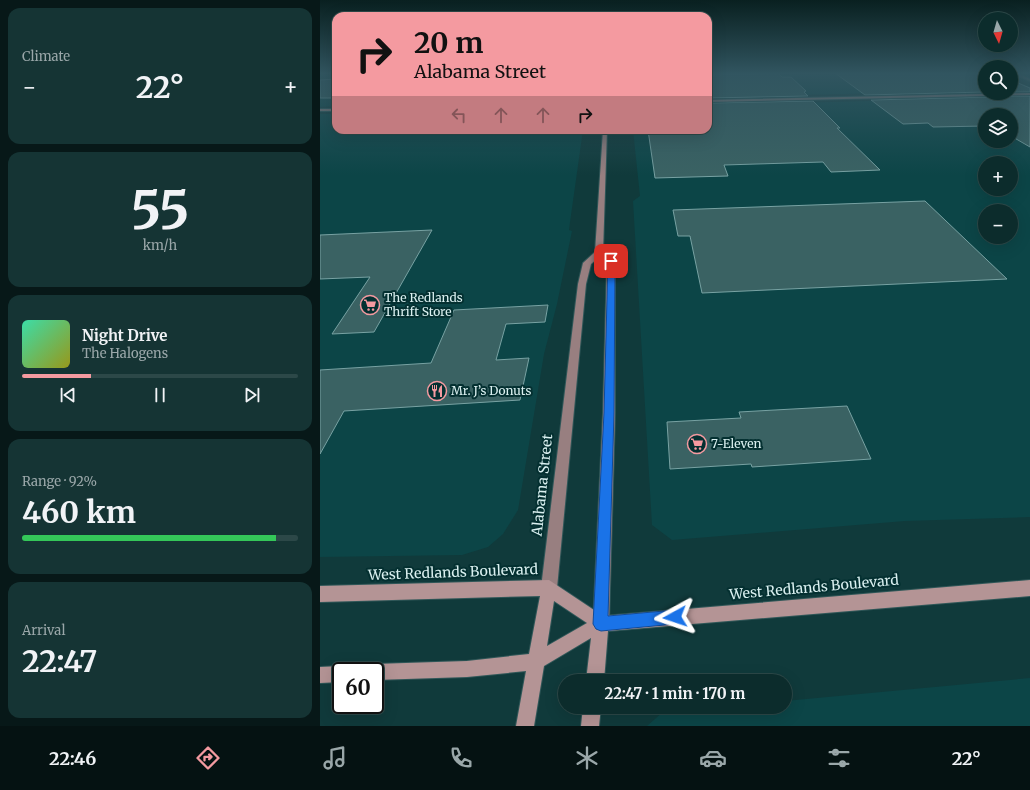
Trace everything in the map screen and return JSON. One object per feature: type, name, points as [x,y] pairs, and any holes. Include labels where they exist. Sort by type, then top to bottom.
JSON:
[{"type":"main road","points":[[320,110],[332,110]]},
{"type":"main road","points":[[596,674],[601,624],[609,413],[611,261],[599,253],[605,134]]},
{"type":"main road","name":"Alabama Street","points":[[525,726],[549,588],[582,284],[587,263],[599,253]]},
{"type":"main road","name":"West Redlands Boulevard","points":[[320,594],[549,588],[601,624]]},
{"type":"main road","name":"West Redlands Boulevard","points":[[384,672],[467,669],[537,661],[601,624],[1030,588]]},
{"type":"main road","points":[[320,675],[332,674]]},
{"type":"main road","points":[[590,726],[591,714]]},
{"type":"shaded area","points":[[712,107],[1030,107],[1030,517],[905,521],[672,540],[652,525],[633,201],[640,196],[633,134],[712,134]]},
{"type":"shaded area","points":[[320,114],[332,114],[332,134],[582,134],[569,230],[572,231],[557,304],[544,354],[518,510],[503,534],[488,547],[462,555],[320,557]]},
{"type":"shaded area","points":[[1030,678],[1030,726],[647,726],[661,714],[792,714],[792,700]]},
{"type":"building","points":[[712,107],[819,107],[840,128],[837,128],[880,170],[831,172],[823,162],[724,165],[728,176],[655,178],[649,134],[712,134]]},
{"type":"building","points":[[880,107],[1030,107],[1030,147],[1018,140],[1018,108],[978,108],[978,126],[933,127],[928,123],[903,124]]},
{"type":"building","points":[[925,201],[1007,279],[702,293],[690,236],[678,236],[673,210]]},
{"type":"building","name":"The Redlands Thrift Store","points":[[432,230],[374,332],[332,334],[370,277],[320,279],[320,235]]},
{"type":"building","points":[[548,305],[545,322],[506,324],[496,360],[529,358],[520,400],[344,411],[320,454],[320,370],[431,363],[454,310]]},
{"type":"building","points":[[847,406],[871,459],[752,467],[751,464],[670,469],[667,422],[741,418],[739,412]]},
{"type":"place","name":"The Redlands Thrift Store","points":[[370,305]]},
{"type":"place","name":"Mr. J’s Donuts","points":[[437,391]]},
{"type":"place","name":"7-Eleven","points":[[697,444]]},
{"type":"route","points":[[611,261],[609,413],[601,624],[675,617]]}]
